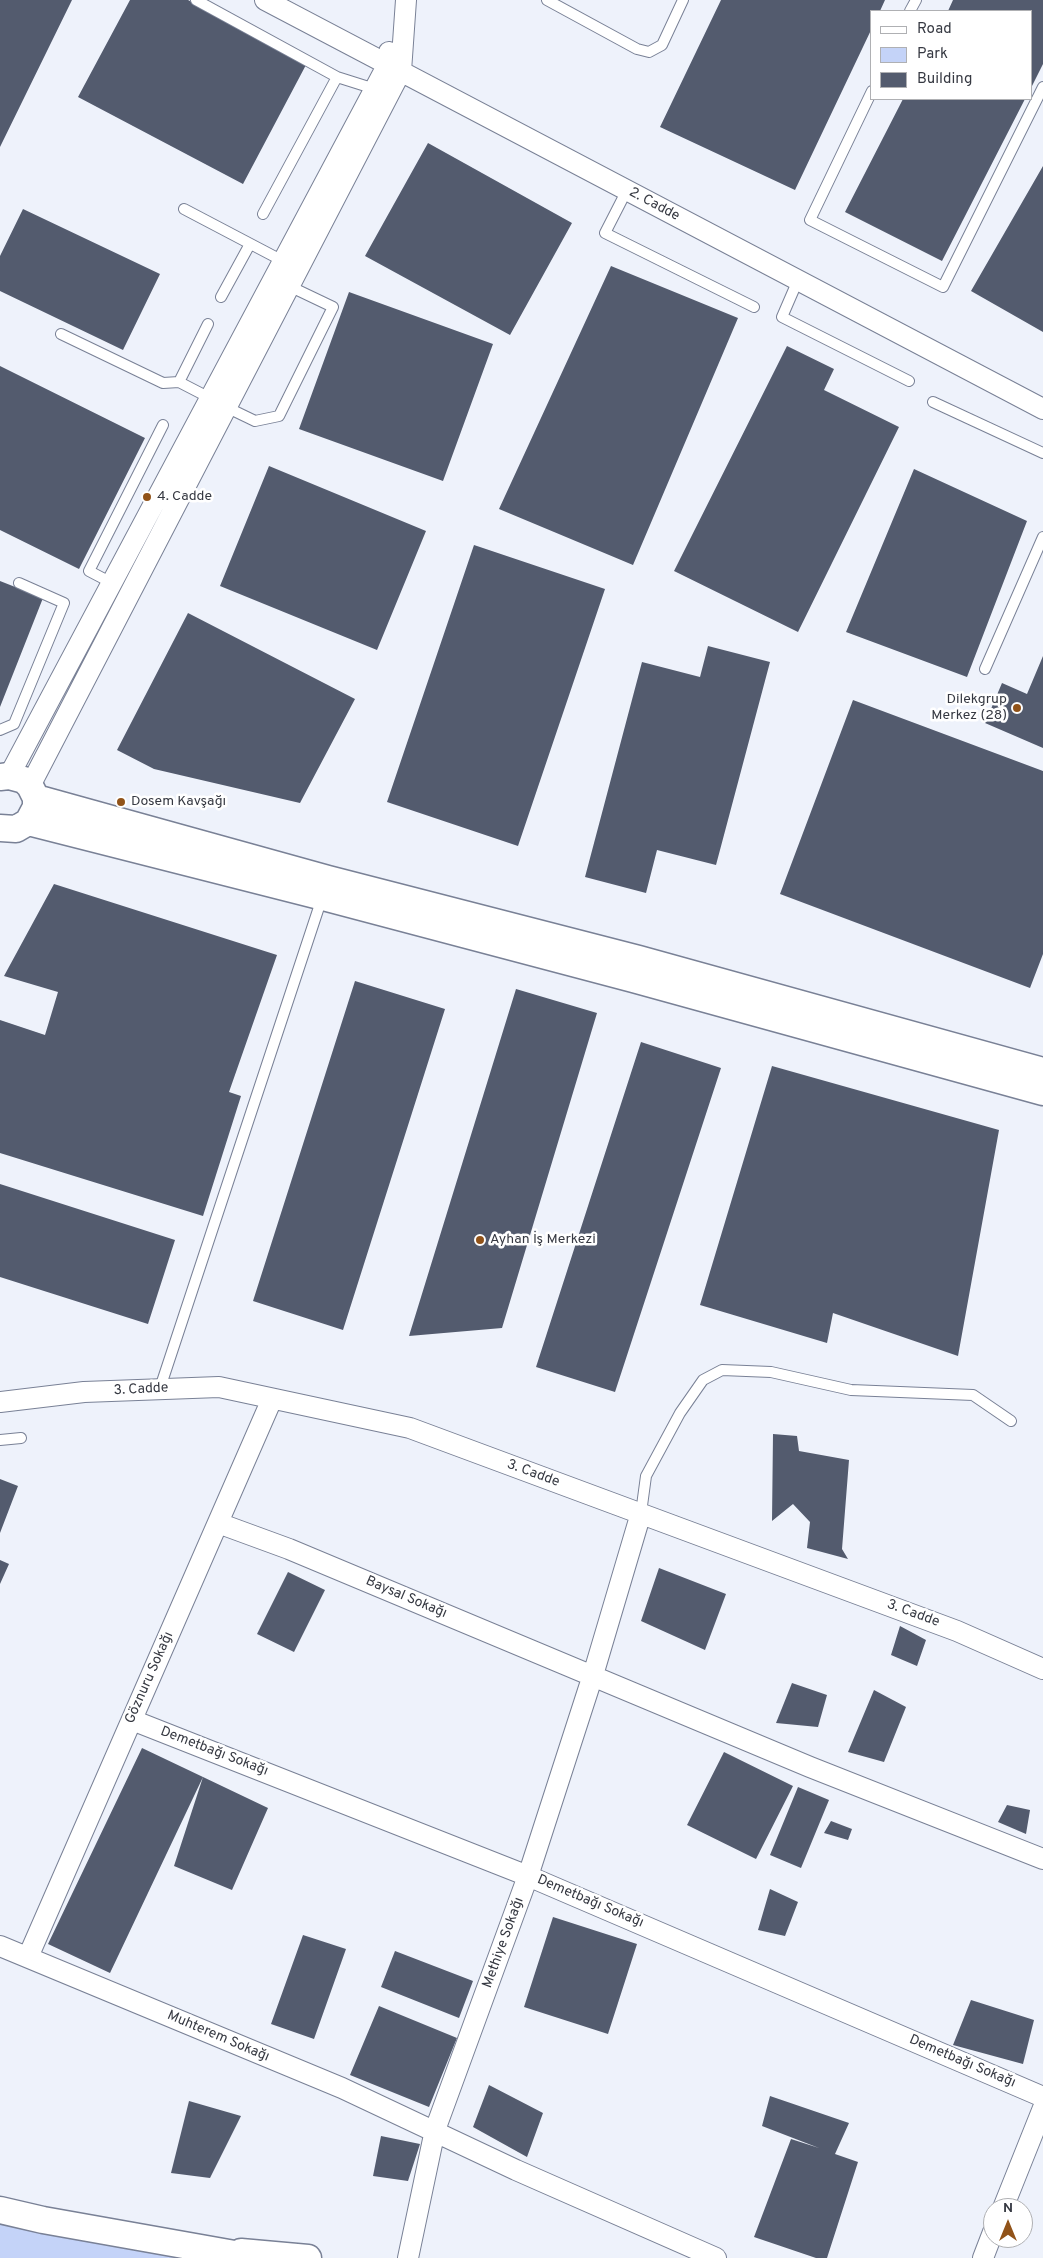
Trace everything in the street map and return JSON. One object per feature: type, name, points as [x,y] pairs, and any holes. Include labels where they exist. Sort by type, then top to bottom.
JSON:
[{"type":"street","name":"2. Cadde","points":[[265,0],[1043,409]]},
{"type":"street","points":[[392,0],[394,68]]},
{"type":"street","points":[[14,807],[112,583],[218,403],[394,68],[406,0]]},
{"type":"street","points":[[14,807],[130,593],[218,403]]},
{"type":"street","points":[[112,583],[130,593]]},
{"type":"street","points":[[14,807],[325,888],[633,979],[1043,1092]]},
{"type":"street","points":[[325,888],[592,946],[1043,1071]]},
{"type":"street","name":"3. Cadde","points":[[0,1402],[84,1392],[219,1387],[410,1428],[957,1631],[1043,1669]]},
{"type":"street","name":"Göznuru Sokağı","points":[[28,1957],[272,1399]]},
{"type":"street","name":"Methiye Sokağı","points":[[408,2258],[435,2130],[528,1876],[593,1675],[641,1513]]},
{"type":"street","name":"Baysal Sokağı","points":[[218,1522],[298,1553],[593,1675],[810,1767],[1043,1859]]},
{"type":"street","name":"Demetbağı Sokağı","points":[[132,1720],[528,1876],[1043,2097]]},
{"type":"street","name":"Muhterem Sokağı","points":[[0,1946],[342,2088],[435,2130],[516,2170],[716,2258]]},
{"type":"street","points":[[1007,2198],[1043,2108]]},
{"type":"street","points":[[0,2210],[43,2220],[257,2258]]},
{"type":"street","points":[[220,2250],[308,2258]]},
{"type":"lane","points":[[196,0],[337,77],[382,91]]},
{"type":"lane","points":[[547,0],[637,49],[649,52],[662,45],[683,0]]},
{"type":"lane","points":[[263,214],[337,77]]},
{"type":"lane","points":[[870,95],[810,220],[943,287],[1043,87]]},
{"type":"lane","points":[[627,190],[605,233],[754,306]]},
{"type":"lane","points":[[61,334],[163,383],[179,382],[255,421],[279,416],[333,307],[286,274],[250,244],[184,209]]},
{"type":"lane","points":[[221,296],[250,244]]},
{"type":"lane","points":[[798,280],[782,317],[909,381]]},
{"type":"lane","points":[[179,382],[208,324]]},
{"type":"lane","points":[[933,402],[1043,453]]},
{"type":"lane","points":[[112,583],[89,571],[163,424]]},
{"type":"lane","points":[[985,669],[1043,537]]},
{"type":"lane","points":[[0,730],[14,724],[64,602],[19,583]]},
{"type":"lane","points":[[160,1388],[325,888]]},
{"type":"lane","points":[[641,1513],[646,1476],[680,1413],[703,1380],[722,1370],[771,1372],[851,1390],[973,1396],[1011,1421]]},
{"type":"lane","points":[[0,1440],[21,1438]]},
{"type":"green space","points":[[0,2218],[223,2258],[0,2258]]},
{"type":"building","points":[[0,0],[72,0],[0,147]]},
{"type":"building","points":[[130,0],[188,0],[307,63],[243,184],[78,97]]},
{"type":"building","points":[[721,0],[885,0],[880,10],[870,10],[870,32],[795,190],[660,127]]},
{"type":"building","points":[[953,0],[1043,0],[1043,64],[1033,84],[1033,10],[948,10]]},
{"type":"building","points":[[902,100],[1024,100],[942,261],[845,212]]},
{"type":"building","points":[[428,143],[572,223],[510,335],[365,256]]},
{"type":"building","points":[[1043,166],[1043,332],[971,291]]},
{"type":"building","points":[[23,209],[160,274],[123,350],[0,291],[0,256]]},
{"type":"building","points":[[611,266],[738,318],[633,565],[499,509]]},
{"type":"building","points":[[349,292],[493,344],[443,481],[299,429]]},
{"type":"building","points":[[787,346],[834,369],[824,390],[899,427],[798,632],[674,571]]},
{"type":"building","points":[[0,366],[145,438],[79,569],[0,530]]},
{"type":"building","points":[[269,466],[426,531],[377,650],[220,586]]},
{"type":"building","points":[[914,469],[1027,521],[967,677],[846,632]]},
{"type":"building","points":[[474,545],[605,589],[518,846],[387,802]]},
{"type":"building","points":[[0,581],[43,598],[0,707]]},
{"type":"building","points":[[188,613],[355,699],[300,803],[154,769],[117,750]]},
{"type":"building","points":[[708,646],[770,662],[716,865],[657,850],[646,893],[585,877],[642,662],[700,677]]},
{"type":"building","name":"Dilekgrup Merkez (28)","points":[[1043,656],[1043,748],[985,723],[1002,683],[1027,694]]},
{"type":"building","points":[[853,700],[1043,771],[1043,954],[1030,988],[780,894]]},
{"type":"building","points":[[54,884],[277,955],[229,1092],[241,1096],[203,1216],[0,1153],[0,1020],[45,1035],[58,992],[4,976]]},
{"type":"building","points":[[355,981],[445,1009],[343,1330],[253,1301]]},
{"type":"building","points":[[516,989],[597,1013],[502,1328],[409,1336]]},
{"type":"building","points":[[641,1042],[721,1068],[615,1392],[536,1367]]},
{"type":"building","points":[[772,1066],[999,1130],[958,1356],[833,1313],[827,1343],[700,1305]]},
{"type":"building","points":[[0,1184],[175,1240],[148,1324],[0,1277]]},
{"type":"building","points":[[773,1434],[797,1436],[799,1451],[849,1460],[842,1549],[848,1559],[807,1548],[810,1522],[793,1504],[772,1521]]},
{"type":"building","points":[[0,1479],[18,1486],[0,1533]]},
{"type":"building","points":[[0,1560],[9,1564],[0,1584]]},
{"type":"building","points":[[659,1568],[726,1594],[705,1650],[641,1621]]},
{"type":"building","points":[[288,1572],[325,1590],[294,1652],[257,1634]]},
{"type":"building","points":[[900,1626],[926,1640],[917,1666],[891,1655]]},
{"type":"building","points":[[792,1683],[827,1695],[818,1727],[776,1723]]},
{"type":"building","points":[[874,1690],[906,1707],[884,1762],[848,1752]]},
{"type":"building","points":[[142,1748],[203,1777],[110,1973],[48,1944]]},
{"type":"building","points":[[724,1752],[793,1786],[756,1859],[687,1825]]},
{"type":"building","points":[[203,1777],[268,1808],[232,1890],[174,1866]]},
{"type":"building","points":[[798,1787],[829,1800],[801,1868],[770,1855]]},
{"type":"building","points":[[1007,1805],[1030,1810],[1026,1834],[998,1822]]},
{"type":"building","points":[[831,1821],[852,1829],[848,1840],[824,1833]]},
{"type":"building","points":[[770,1889],[798,1902],[785,1936],[758,1930]]},
{"type":"building","points":[[553,1917],[637,1944],[608,2034],[524,2007]]},
{"type":"building","points":[[303,1935],[346,1949],[314,2039],[271,2024]]},
{"type":"building","points":[[395,1951],[473,1981],[459,2018],[381,1987]]},
{"type":"building","points":[[971,2000],[1034,2020],[1023,2064],[953,2045]]},
{"type":"building","points":[[379,2006],[457,2038],[429,2107],[350,2075]]},
{"type":"building","points":[[489,2085],[543,2113],[527,2157],[473,2127]]},
{"type":"building","points":[[770,2096],[849,2123],[835,2154],[858,2162],[827,2258],[816,2258],[754,2237],[791,2139],[819,2148],[762,2126]]},
{"type":"building","points":[[189,2101],[241,2116],[210,2178],[171,2173]]},
{"type":"building","points":[[381,2136],[420,2144],[408,2181],[373,2176]]},
{"type":"place","name":"4. Cadde","points":[[147,497]]},
{"type":"place","name":"Dilekgrup Merkez (28)","points":[[1017,708]]},
{"type":"place","name":"Dosem Kavşağı","points":[[121,802]]},
{"type":"place","name":"Ayhan İş Merkezi","points":[[480,1240]]}]
